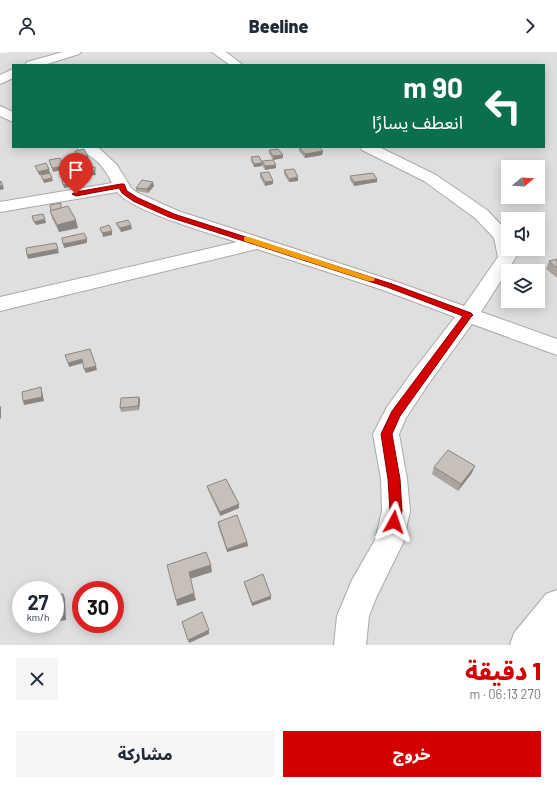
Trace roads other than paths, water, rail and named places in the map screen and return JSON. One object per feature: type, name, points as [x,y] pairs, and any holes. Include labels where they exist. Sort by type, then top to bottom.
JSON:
[{"type":"street","points":[[34,64],[75,52]]},
{"type":"street","points":[[218,52],[236,64]]},
{"type":"street","points":[[0,80],[12,74]]},
{"type":"street","points":[[0,110],[12,117]]},
{"type":"street","points":[[86,148],[96,152],[115,173],[124,192],[136,200],[172,215],[390,286],[557,347]]},
{"type":"street","points":[[350,645],[353,616],[363,591],[389,543],[396,511],[394,479],[386,434],[396,414],[468,315],[507,257],[504,237],[481,214],[430,178],[369,148]]},
{"type":"street","points":[[0,207],[121,186]]},
{"type":"street","points":[[0,304],[258,243]]}]
